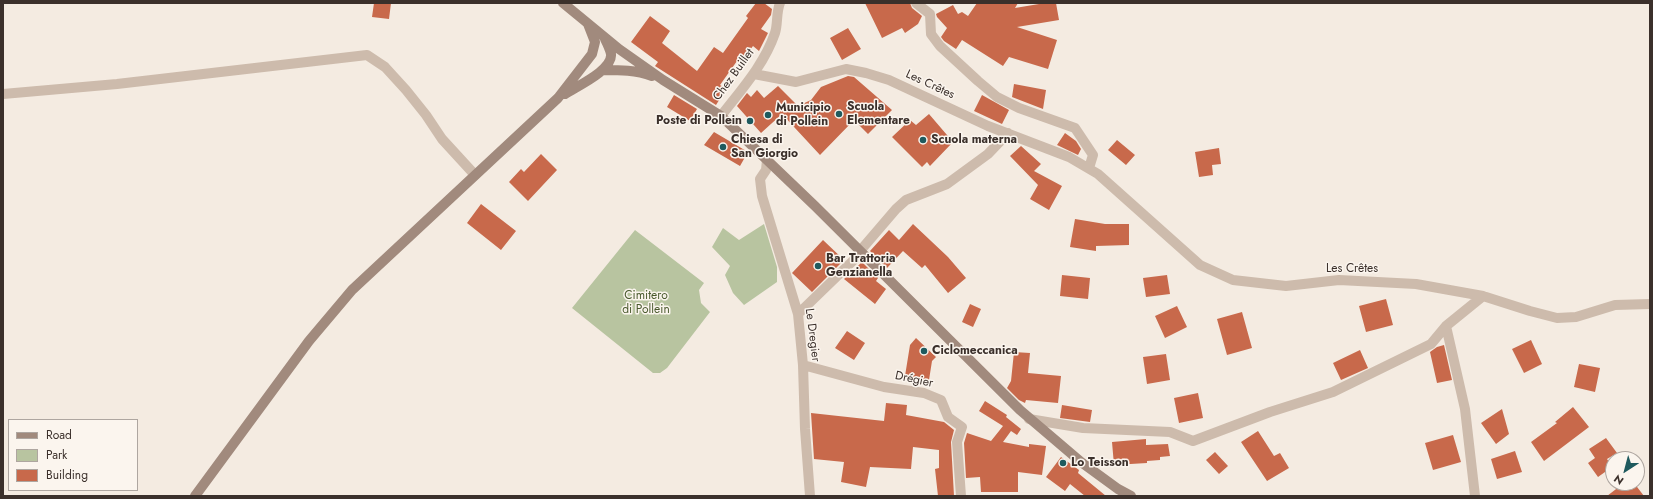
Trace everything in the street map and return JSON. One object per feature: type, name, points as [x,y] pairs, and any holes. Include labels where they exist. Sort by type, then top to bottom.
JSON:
[{"type":"main road","points":[[563,3],[619,49],[663,80],[721,116],[1029,419],[1081,462],[1118,489],[1131,496]]},
{"type":"main road","points":[[195,496],[309,341],[352,290],[558,98],[592,54],[595,42],[588,22]]},
{"type":"main road","points":[[558,98],[603,70],[609,63],[611,54],[604,36]]},
{"type":"main road","points":[[592,54],[609,48],[619,49]]},
{"type":"main road","points":[[603,70],[620,70],[642,73],[663,80]]},
{"type":"street","name":"Chez Buillet","points":[[721,116],[754,74],[771,44],[776,31],[780,3]]},
{"type":"street","points":[[916,3],[930,14],[931,34],[940,46],[997,97],[1019,108],[1076,128],[1093,155],[1089,168]]},
{"type":"street","points":[[3,94],[117,84],[367,55],[385,67],[406,90],[426,115],[442,139],[475,176]]},
{"type":"street","name":"Les Crêtes","points":[[754,74],[796,82],[846,69],[866,73],[889,80],[988,126],[1069,157],[1098,174],[1200,265],[1233,280],[1286,286],[1339,280],[1416,284],[1483,296],[1557,318],[1576,317],[1615,305],[1650,304]]},
{"type":"street","points":[[798,314],[860,252],[896,209],[906,200],[947,184],[988,154],[1008,133]]},
{"type":"street","name":"Le Dregier","points":[[767,160],[766,170],[760,179],[762,196],[798,314],[803,365],[805,429],[810,496]]},
{"type":"street","points":[[1029,419],[1083,428],[1170,432],[1193,440],[1270,412],[1333,392],[1430,344],[1446,326],[1483,296]]},
{"type":"street","points":[[1446,326],[1464,409],[1475,496]]},
{"type":"street","name":"Drégier","points":[[803,365],[884,387],[924,393],[941,400],[948,417],[962,426],[957,442],[961,496]]},
{"type":"green space","points":[[764,224],[777,267],[777,282],[744,305],[733,293],[725,275],[730,266],[712,247],[723,228],[739,240]]},
{"type":"green space","name":"Cimitero di Pollein","points":[[635,230],[704,283],[699,290],[701,303],[710,312],[667,368],[660,373],[653,373],[572,308]]},
{"type":"building","points":[[374,3],[391,3],[389,19],[372,17]]},
{"type":"building","points":[[756,3],[764,3],[772,9],[771,15],[761,29],[768,33],[759,51],[753,46],[740,63],[737,61],[720,85],[726,89],[716,105],[655,66],[658,62],[631,42],[650,16],[670,31],[662,43],[697,71],[714,47],[723,53],[748,18],[746,16]]},
{"type":"building","points":[[865,3],[910,3],[912,8],[922,16],[918,24],[905,33],[902,28],[882,38]]},
{"type":"building","points":[[977,3],[1018,3],[1015,8],[1045,3],[1056,3],[1059,20],[1017,27],[1057,40],[1048,69],[1009,57],[1003,66],[962,40],[956,49],[944,41],[941,37],[947,28],[936,14],[953,5],[958,14],[962,12],[968,16]]},
{"type":"building","points":[[848,28],[861,49],[842,60],[830,38]]},
{"type":"building","name":"Scuola Elementare","points":[[848,76],[854,77],[892,110],[868,134],[854,120],[820,155],[782,114],[761,133],[737,106],[747,93],[751,97],[757,90],[764,98],[778,86],[798,106],[811,100],[821,87]]},
{"type":"building","points":[[1014,84],[1046,90],[1043,109],[1012,97]]},
{"type":"building","points":[[674,95],[697,109],[690,121],[667,107]]},
{"type":"building","points":[[982,95],[1009,110],[1002,124],[974,111]]},
{"type":"building","name":"Scuola materna","points":[[929,114],[953,142],[930,166],[927,162],[922,167],[892,137],[910,120],[916,125]]},
{"type":"building","name":"Chiesa di San Giorgio","points":[[714,132],[748,152],[740,166],[704,145]]},
{"type":"building","points":[[1065,133],[1076,141],[1081,149],[1078,155],[1057,145]]},
{"type":"building","points":[[1117,140],[1135,155],[1126,165],[1108,150]]},
{"type":"building","points":[[1021,146],[1041,164],[1034,171],[1062,186],[1049,210],[1030,199],[1038,185],[1010,156]]},
{"type":"building","points":[[1219,148],[1221,164],[1212,165],[1213,175],[1199,177],[1195,152]]},
{"type":"building","points":[[541,154],[557,170],[528,201],[509,182],[521,169],[524,172]]},
{"type":"building","points":[[481,204],[516,231],[501,250],[467,223]]},
{"type":"building","points":[[1075,219],[1105,224],[1129,224],[1129,245],[1096,246],[1096,251],[1070,247]]},
{"type":"building","points":[[913,224],[948,257],[966,278],[948,293],[925,265],[922,268],[903,251],[887,268],[870,251],[889,230],[899,240]]},
{"type":"building","name":"Bar Trattoria Genzianella","points":[[823,240],[844,260],[812,292],[792,273]]},
{"type":"building","points":[[862,262],[878,278],[876,281],[886,289],[875,304],[844,279]]},
{"type":"building","points":[[1062,275],[1090,278],[1088,299],[1060,296]]},
{"type":"building","points":[[1167,275],[1170,294],[1146,297],[1143,278]]},
{"type":"building","points":[[1386,299],[1393,325],[1366,332],[1359,306]]},
{"type":"building","points":[[970,304],[981,309],[973,327],[962,322]]},
{"type":"building","points":[[1177,306],[1187,327],[1165,338],[1155,316]]},
{"type":"building","points":[[1242,312],[1252,348],[1227,355],[1217,319]]},
{"type":"building","points":[[847,331],[865,343],[854,360],[835,348]]},
{"type":"building","points":[[916,338],[936,357],[932,361],[929,380],[905,376],[910,345]]},
{"type":"building","points":[[1531,340],[1542,364],[1524,373],[1512,349]]},
{"type":"building","points":[[1444,345],[1452,380],[1437,383],[1430,352],[1437,347]]},
{"type":"building","points":[[1360,350],[1368,368],[1341,380],[1333,363]]},
{"type":"building","points":[[1014,352],[1030,353],[1028,373],[1061,376],[1058,403],[1026,400],[1025,403],[1019,400],[1007,388],[1011,381]]},
{"type":"building","points":[[1166,354],[1170,380],[1147,384],[1143,357]]},
{"type":"building","points":[[1579,364],[1600,368],[1595,392],[1574,387]]},
{"type":"building","points":[[1198,393],[1203,418],[1179,423],[1174,398]]},
{"type":"building","points":[[985,401],[1007,415],[1006,417],[1021,429],[1017,435],[1011,431],[1003,442],[1029,447],[1029,444],[1046,446],[1042,475],[1018,472],[1018,492],[981,492],[980,477],[966,478],[964,443],[967,433],[991,441],[1003,426],[979,411]]},
{"type":"building","points":[[886,403],[907,405],[906,415],[944,422],[954,430],[951,442],[954,496],[938,496],[935,469],[939,468],[939,450],[913,447],[911,469],[870,467],[866,487],[841,482],[844,462],[814,459],[811,413],[884,421]]},
{"type":"building","points":[[1062,405],[1092,410],[1090,422],[1060,418]]},
{"type":"building","points":[[1573,407],[1589,427],[1544,461],[1531,442],[1557,423],[1555,422]]},
{"type":"building","points":[[1502,409],[1509,434],[1496,444],[1481,423]]},
{"type":"building","points":[[1258,431],[1274,456],[1280,453],[1289,468],[1267,481],[1241,442]]},
{"type":"building","points":[[1453,435],[1461,462],[1433,470],[1425,443]]},
{"type":"building","points":[[1606,438],[1616,451],[1605,451],[1605,472],[1598,477],[1588,463],[1595,458],[1589,449]]},
{"type":"building","points":[[1146,439],[1146,445],[1168,444],[1170,456],[1160,457],[1160,460],[1147,461],[1147,463],[1114,465],[1112,442]]},
{"type":"building","points":[[1515,451],[1522,472],[1497,479],[1491,459]]},
{"type":"building","points":[[1215,452],[1228,466],[1219,474],[1206,460]]},
{"type":"building","points":[[1061,457],[1079,470],[1078,473],[1106,496],[1085,496],[1070,484],[1065,491],[1046,477]]},
{"type":"building","points":[[1614,491],[1640,491],[1644,496],[1607,496]]},
{"type":"place","name":"Scuola Elementare","points":[[839,114]]},
{"type":"place","name":"Municipio di Pollein","points":[[768,115]]},
{"type":"place","name":"Poste di Pollein","points":[[750,121]]},
{"type":"place","name":"Scuola materna","points":[[923,140]]},
{"type":"place","name":"Chiesa di San Giorgio","points":[[723,147]]},
{"type":"place","name":"Bar Trattoria Genzianella","points":[[818,266]]},
{"type":"place","name":"Ciclomeccanica","points":[[924,351]]},
{"type":"place","name":"Lo Teisson","points":[[1063,463]]}]
